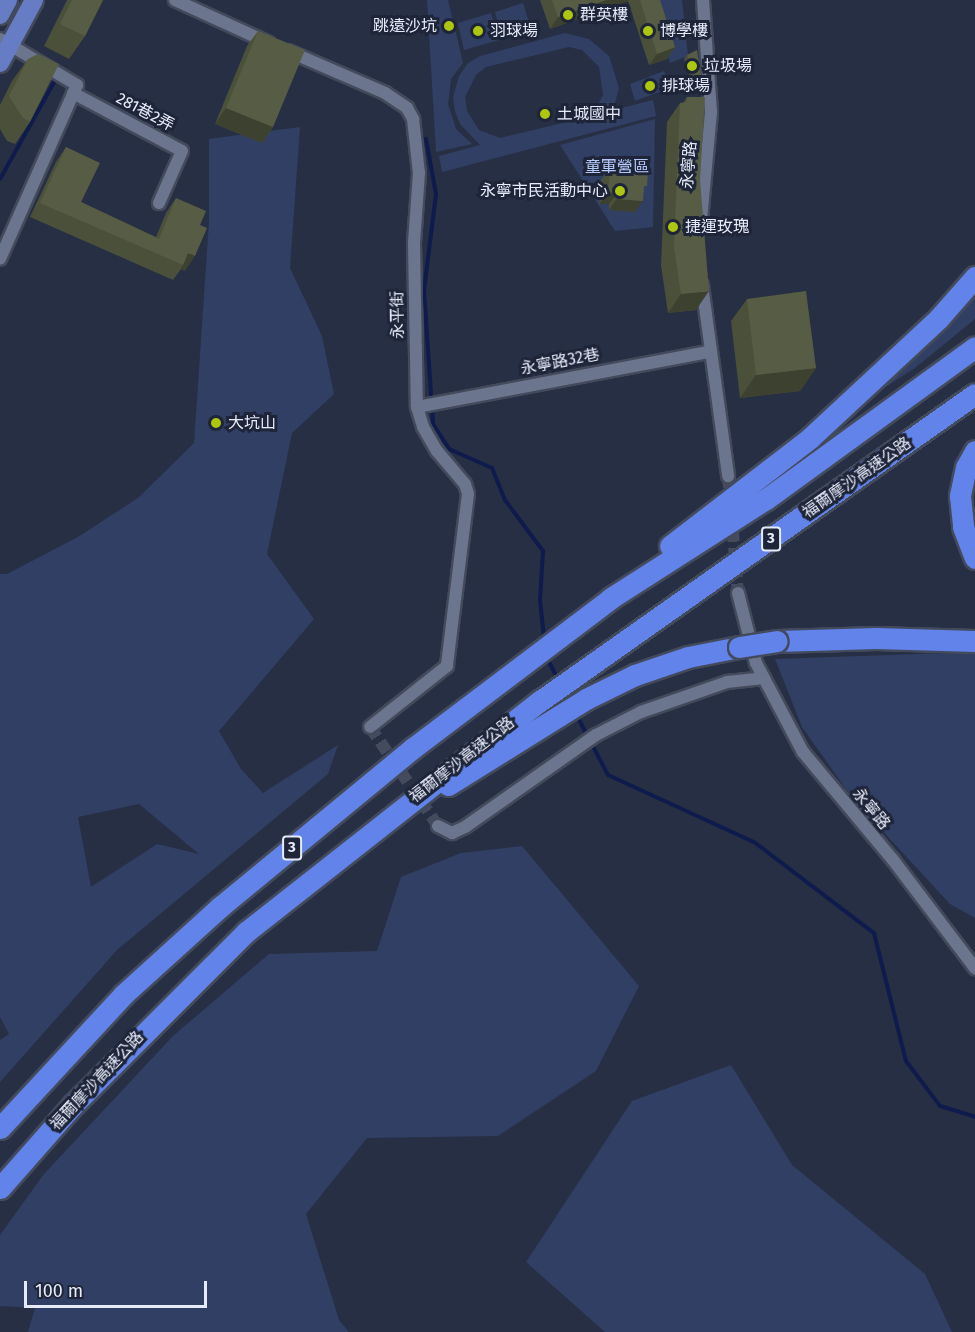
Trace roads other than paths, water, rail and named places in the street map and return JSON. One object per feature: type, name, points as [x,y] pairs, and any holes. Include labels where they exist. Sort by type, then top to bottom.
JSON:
[{"type":"highway","points":[[914,341],[975,260]]},
{"type":"highway","points":[[611,598],[655,558],[810,438],[914,341],[975,277]]},
{"type":"highway","name":"3","points":[[0,1128],[124,994],[220,906],[413,748],[611,598],[766,499],[975,347]]},
{"type":"highway","name":"福爾摩沙高速公路","points":[[0,1188],[72,1105],[246,932],[433,781],[561,685],[975,394]]},
{"type":"highway","points":[[975,452],[966,467],[960,496],[963,527],[975,558]]},
{"type":"highway","points":[[246,932],[439,790],[572,707],[635,675],[688,657],[777,641],[876,638],[975,641]]},
{"type":"main road","points":[[0,15],[8,0]]},
{"type":"main road","points":[[0,63],[5,41],[34,0]]},
{"type":"street","name":"永平街","points":[[175,0],[385,93],[407,108],[413,119],[419,173],[414,243],[417,407],[437,451],[465,484],[468,494],[447,666],[370,727]]},
{"type":"street","name":"永寧路","points":[[700,237],[711,112],[703,0]]},
{"type":"street","points":[[0,259],[77,85],[5,41]]},
{"type":"street","name":"281巷2弄","points":[[73,93],[182,151],[159,203]]},
{"type":"street","points":[[702,269],[709,352],[728,476]]},
{"type":"street","name":"永寧路32巷","points":[[417,407],[709,352]]},
{"type":"street","name":"永寧路","points":[[738,593],[756,663],[803,752],[893,860],[975,968]]},
{"type":"street","points":[[438,826],[452,833],[465,827],[596,735],[641,712],[727,682],[764,678]]},
{"type":"waterway","points":[[0,179],[56,79]]},
{"type":"waterway","points":[[426,139],[436,194],[424,291],[433,424],[449,449],[492,468],[505,500],[543,551],[540,600],[544,639]]},
{"type":"waterway","points":[[546,656],[559,681]]},
{"type":"waterway","points":[[576,714],[608,775],[754,842],[874,933],[906,1061],[940,1106],[975,1117]]},
{"type":"tunnel","points":[[728,476],[738,593]]},
{"type":"tunnel","points":[[370,727],[438,826]]},
{"type":"place","name":"群英樓","points":[[568,15]]},
{"type":"place","name":"跳遠沙坑","points":[[449,26]]},
{"type":"place","name":"羽球場","points":[[478,31]]},
{"type":"place","name":"博學樓","points":[[648,31]]},
{"type":"place","name":"垃圾場","points":[[692,66]]},
{"type":"place","name":"排球場","points":[[650,86]]},
{"type":"place","name":"土城國中","points":[[545,114]]},
{"type":"place","name":"永寧市民活動中心","points":[[620,191]]},
{"type":"place","name":"捷運玫瑰","points":[[673,227]]},
{"type":"place","name":"大坑山","points":[[216,423]]},
{"type":"park label","name":"童軍營區","points":[[617,167]]}]
